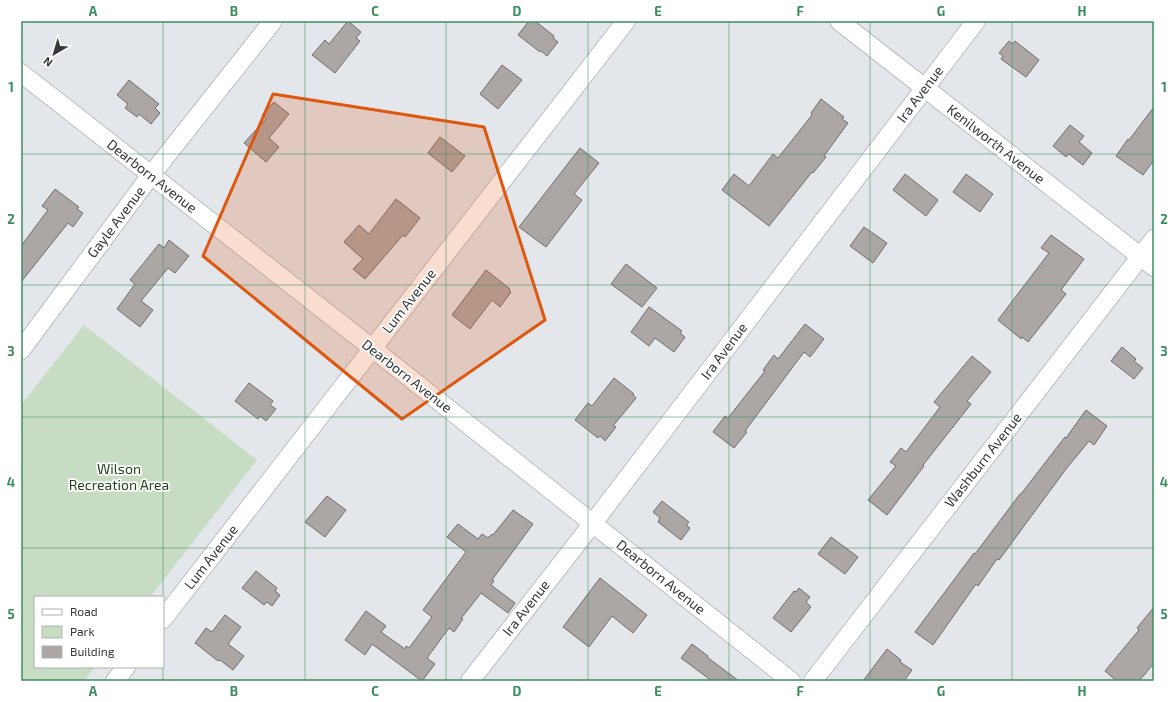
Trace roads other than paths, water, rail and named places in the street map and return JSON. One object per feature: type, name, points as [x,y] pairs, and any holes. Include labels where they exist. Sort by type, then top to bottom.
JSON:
[{"type":"street","name":"Gayle Avenue","points":[[21,350],[151,175],[273,21]]},
{"type":"street","name":"Lum Avenue","points":[[164,618],[626,21]]},
{"type":"street","name":"Kenilworth Avenue","points":[[839,21],[1147,262]]},
{"type":"street","name":"Ira Avenue","points":[[470,681],[593,523],[976,21]]},
{"type":"street","name":"Dearborn Avenue","points":[[21,73],[372,348],[791,681]]},
{"type":"street","name":"Washburn Avenue","points":[[813,681],[1147,262],[1154,239]]},
{"type":"street","points":[[115,681],[125,668]]},
{"type":"park label","name":"Wilson Recreation Area","points":[[119,478]]}]
